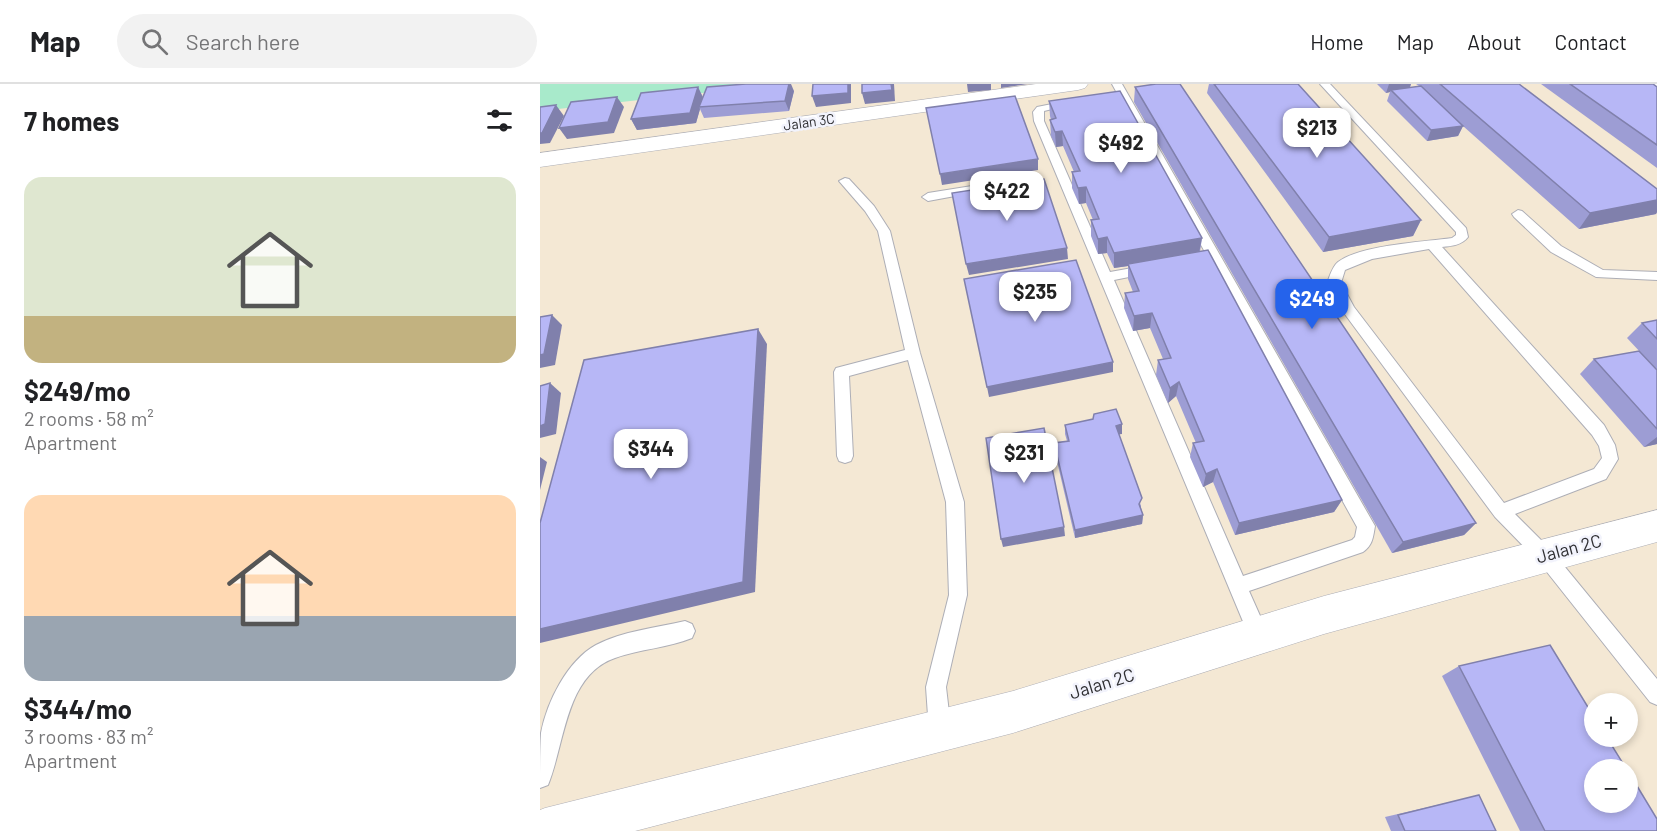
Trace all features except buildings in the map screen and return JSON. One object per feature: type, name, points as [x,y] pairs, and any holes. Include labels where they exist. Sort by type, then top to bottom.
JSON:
[{"type":"street","name":"Jalan 3C","points":[[540,160],[1078,84]]},
{"type":"street","name":"Jalan 2C","points":[[544,831],[1013,712],[1324,615],[1657,526]]},
{"type":"lane","points":[[1325,84],[1462,231],[1462,237],[1455,241],[1374,255],[1344,264],[1339,269],[1334,283],[1349,310],[1501,512],[1545,556],[1657,695]]},
{"type":"lane","points":[[1117,93],[1209,259],[1366,526],[1363,542],[1357,546],[1238,586]]},
{"type":"lane","points":[[1092,101],[1050,106],[1038,112],[1039,121],[1259,636]]},
{"type":"lane","points":[[845,181],[870,209],[884,231],[913,352],[955,502],[958,596],[936,687],[940,731]]},
{"type":"lane","points":[[928,197],[1016,182]]},
{"type":"lane","points":[[1518,214],[1556,249],[1601,274],[1657,276]]},
{"type":"lane","points":[[1433,245],[1598,430],[1607,445],[1610,459],[1600,474],[1501,512]]},
{"type":"lane","points":[[1106,277],[1160,267]]},
{"type":"lane","points":[[845,456],[841,372],[913,352]]},
{"type":"lane","points":[[540,777],[552,728],[574,680],[597,655],[686,631]]},
{"type":"shaded area","points":[[540,84],[1657,84],[1657,831],[540,831]]},
{"type":"green space","points":[[540,84],[761,84],[757,87],[540,111]]}]
